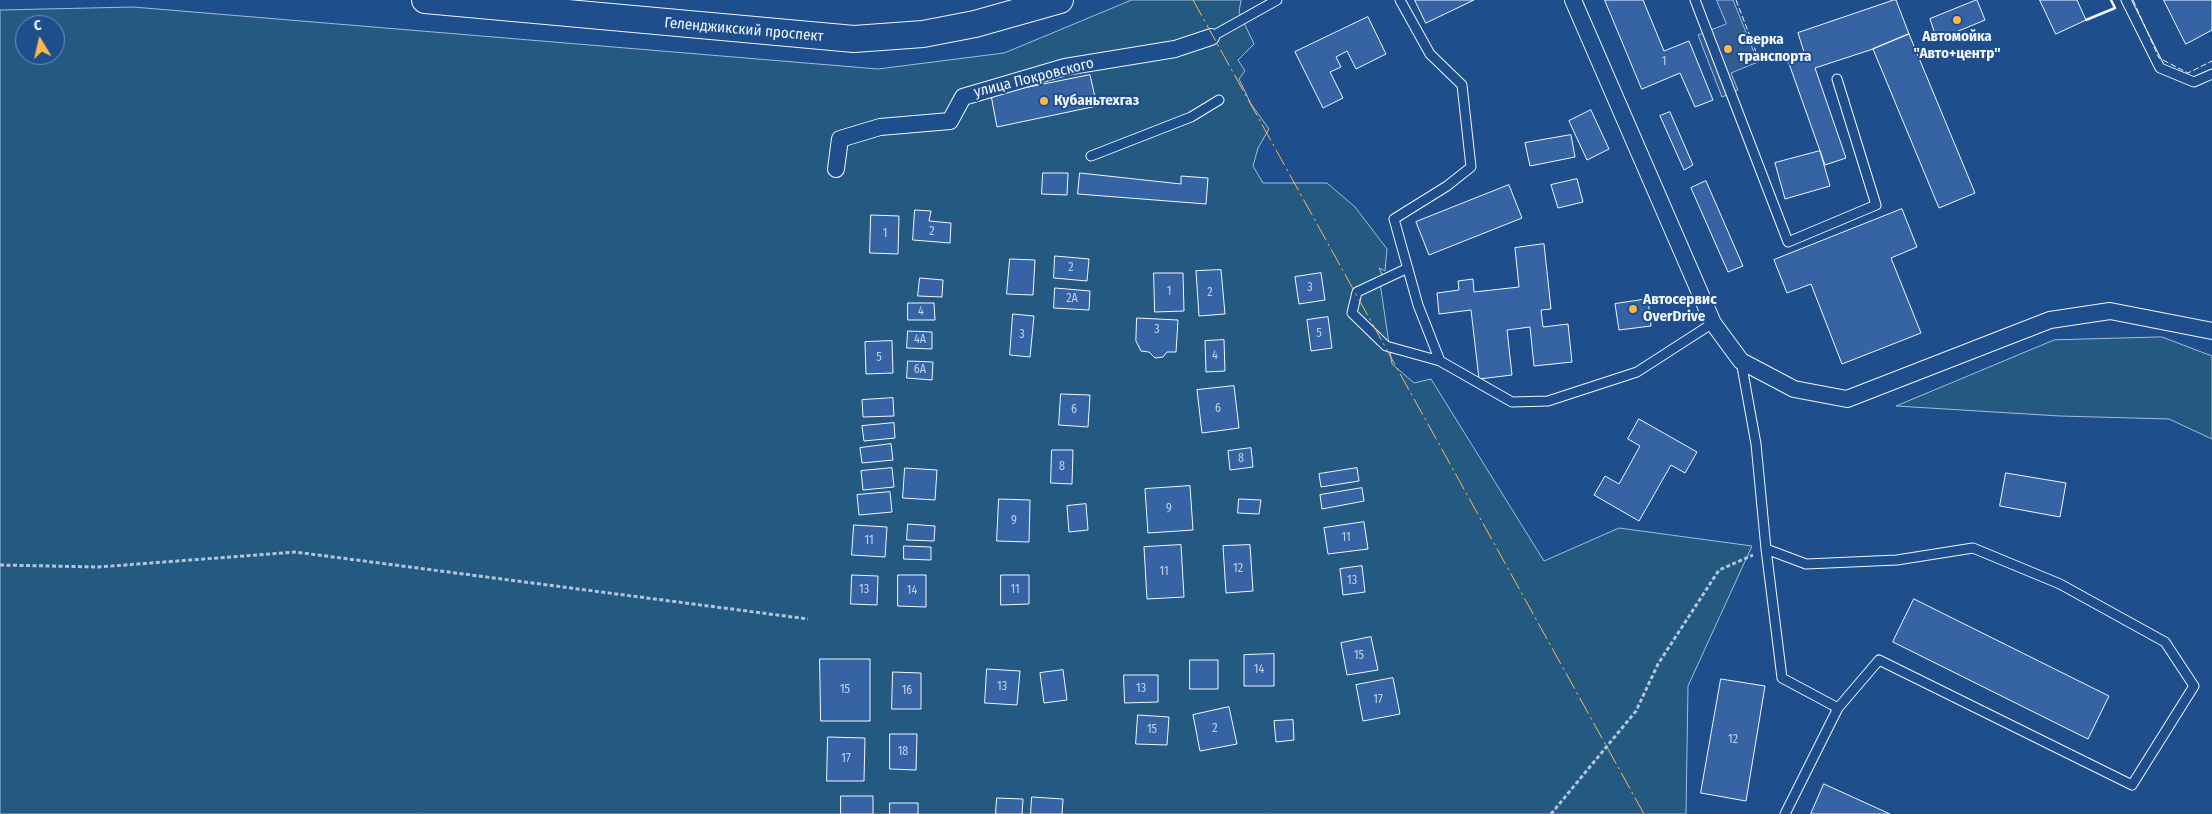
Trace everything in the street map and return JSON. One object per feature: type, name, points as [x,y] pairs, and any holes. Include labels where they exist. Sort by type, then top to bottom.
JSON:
[{"type":"main road","name":"Геленджикский проспект","points":[[425,0],[854,40],[923,34],[974,24],[1060,0]]},
{"type":"street","points":[[1573,0],[1713,323],[1741,361],[1794,389],[1847,399],[2050,320],[2110,311],[2212,331]]},
{"type":"street","name":"улица Покровского","points":[[836,169],[840,138],[880,127],[950,121],[963,97],[1065,67],[1175,49],[1211,37]]},
{"type":"lane","points":[[1211,37],[1278,0]]},
{"type":"lane","points":[[1400,0],[1430,54],[1462,85],[1471,167],[1448,186],[1394,218],[1418,305],[1440,361]]},
{"type":"lane","points":[[1695,0],[1788,242],[1876,205],[1837,79]]},
{"type":"lane","points":[[2126,0],[2160,68],[2194,82],[2212,74]]},
{"type":"lane","points":[[1091,156],[1191,117],[1219,100]]},
{"type":"lane","points":[[1408,268],[1357,292],[1352,313],[1386,346],[1440,361],[1512,402],[1548,401],[1637,372],[1713,323]]},
{"type":"lane","points":[[1741,361],[1756,444],[1766,549],[1782,678],[1838,708]]},
{"type":"lane","points":[[1766,549],[1806,564],[1897,560],[1973,548],[2060,584],[2165,642],[2194,686],[2132,785],[1879,660],[1838,708],[1785,814]]},
{"type":"path","points":[[1551,814],[1636,711],[1658,664],[1719,570],[1766,549]]},
{"type":"path","points":[[0,565],[99,567],[296,552],[808,619]]},
{"type":"shaded area","points":[[1132,0],[1241,0],[1239,12],[1254,44],[1238,60],[1245,71],[1239,79],[1251,104],[1269,129],[1258,148],[1253,166],[1263,183],[1327,183],[1355,207],[1387,249],[1385,271],[1379,268],[1386,283],[1379,276],[1392,364],[1414,383],[1431,379],[1544,561],[1619,528],[1752,546],[1688,686],[1686,814],[0,814],[0,10],[133,7],[878,69],[1004,53]]},
{"type":"shaded area","name":"Сверка транспорта","points":[[1717,0],[1733,0],[1758,62],[1731,73],[1738,90],[1722,97],[1698,35],[1726,24]]},
{"type":"shaded area","points":[[2162,337],[2212,356],[2212,439],[2169,419],[2060,416],[1896,406],[2054,340]]},
{"type":"building","points":[[1415,0],[1474,0],[1426,23]]},
{"type":"building","points":[[1605,0],[1643,0],[1664,51],[1689,41],[1713,100],[1695,107],[1680,73],[1642,89]]},
{"type":"building","points":[[1896,0],[1909,34],[1873,49],[1815,68],[1846,158],[1825,165],[1787,58],[1804,52],[1798,33]]},
{"type":"building","name":"Автомойка \"Авто+центр\"","points":[[1977,0],[1985,20],[1937,40],[1930,19]]},
{"type":"building","points":[[2040,0],[2077,0],[2086,20],[2056,34]]},
{"type":"building","points":[[2164,0],[2212,0],[2212,30],[2186,44]]},
{"type":"building","points":[[1368,17],[1386,54],[1356,69],[1347,51],[1336,57],[1341,67],[1330,72],[1343,98],[1323,108],[1295,52]]},
{"type":"building","points":[[1909,34],[1975,193],[1939,208],[1873,49]]},
{"type":"building","name":"Кубаньтехгаз","points":[[1090,75],[1097,106],[997,127],[991,95]]},
{"type":"building","points":[[1591,110],[1609,149],[1587,160],[1569,121]]},
{"type":"building","points":[[1670,112],[1693,165],[1684,170],[1660,116]]},
{"type":"building","points":[[1571,135],[1575,157],[1530,166],[1525,143]]},
{"type":"building","points":[[1820,151],[1830,186],[1785,199],[1775,163]]},
{"type":"building","points":[[1043,173],[1068,173],[1067,195],[1042,194]]},
{"type":"building","points":[[1080,173],[1181,184],[1181,176],[1208,178],[1206,204],[1078,194]]},
{"type":"building","points":[[1577,179],[1583,202],[1558,208],[1551,185]]},
{"type":"building","points":[[1706,181],[1743,266],[1728,272],[1691,188]]},
{"type":"building","points":[[1509,185],[1522,218],[1429,255],[1416,222]]},
{"type":"building","points":[[1902,209],[1917,247],[1891,258],[1921,333],[1842,364],[1811,284],[1787,293],[1774,260]]},
{"type":"building","points":[[915,210],[931,211],[929,221],[951,223],[950,243],[913,240]]},
{"type":"building","points":[[871,215],[899,216],[898,254],[870,253]]},
{"type":"building","points":[[1544,244],[1551,309],[1541,310],[1543,327],[1568,324],[1572,362],[1534,366],[1530,327],[1507,330],[1512,375],[1479,379],[1471,310],[1439,314],[1437,293],[1459,290],[1458,281],[1473,279],[1474,292],[1519,287],[1515,248]]},
{"type":"building","points":[[1055,256],[1089,259],[1087,281],[1054,278]]},
{"type":"building","points":[[1010,259],[1035,260],[1033,295],[1007,294]]},
{"type":"building","points":[[1221,270],[1225,314],[1199,316],[1196,271]]},
{"type":"building","points":[[1154,273],[1183,273],[1184,311],[1155,312]]},
{"type":"building","points":[[1321,273],[1325,300],[1299,304],[1295,277]]},
{"type":"building","points":[[920,278],[943,280],[942,297],[918,296]]},
{"type":"building","points":[[1055,288],[1090,291],[1089,310],[1054,308]]},
{"type":"building","points":[[1648,299],[1651,326],[1619,330],[1615,304]]},
{"type":"building","points":[[908,303],[934,303],[935,320],[908,320]]},
{"type":"building","points":[[1013,314],[1034,316],[1030,357],[1010,355]]},
{"type":"building","points":[[1328,317],[1332,348],[1311,351],[1307,320]]},
{"type":"building","points":[[1137,318],[1178,320],[1176,352],[1167,352],[1163,357],[1155,358],[1149,352],[1141,351],[1136,341]]},
{"type":"building","points":[[908,331],[932,332],[932,349],[907,348]]},
{"type":"building","points":[[1224,340],[1225,371],[1206,372],[1205,341]]},
{"type":"building","points":[[892,341],[893,373],[866,374],[865,342]]},
{"type":"building","points":[[908,361],[933,362],[932,380],[907,378]]},
{"type":"building","points":[[1234,386],[1239,428],[1202,433],[1197,390]]},
{"type":"building","points":[[1061,394],[1090,395],[1088,427],[1059,425]]},
{"type":"building","points":[[893,398],[894,416],[863,417],[862,400]]},
{"type":"building","points":[[1639,419],[1697,452],[1685,473],[1671,465],[1639,521],[1594,495],[1605,476],[1619,484],[1640,446],[1628,439]]},
{"type":"building","points":[[894,423],[895,438],[864,441],[862,426]]},
{"type":"building","points":[[891,444],[893,460],[862,463],[860,448]]},
{"type":"building","points":[[1251,448],[1253,467],[1230,470],[1228,451]]},
{"type":"building","points":[[1052,450],[1073,450],[1072,484],[1051,483]]},
{"type":"building","points":[[892,468],[894,487],[863,490],[861,471]]},
{"type":"building","points":[[905,468],[937,470],[935,500],[903,498]]},
{"type":"building","points":[[1357,468],[1359,481],[1321,487],[1319,474]]},
{"type":"building","points":[[2006,473],[2066,483],[2060,517],[2000,506]]},
{"type":"building","points":[[1190,486],[1193,530],[1148,533],[1145,489]]},
{"type":"building","points":[[1362,488],[1364,501],[1322,509],[1320,495]]},
{"type":"building","points":[[890,492],[892,512],[859,515],[857,495]]},
{"type":"building","points":[[999,499],[1030,500],[1029,542],[997,541]]},
{"type":"building","points":[[1239,499],[1261,500],[1259,514],[1238,513]]},
{"type":"building","points":[[1086,504],[1088,530],[1069,532],[1067,506]]},
{"type":"building","points":[[1364,522],[1368,549],[1328,554],[1324,528]]},
{"type":"building","points":[[908,524],[935,526],[934,541],[907,540]]},
{"type":"building","points":[[854,525],[887,527],[885,557],[852,555]]},
{"type":"building","points":[[1181,545],[1184,597],[1147,599],[1144,547]]},
{"type":"building","points":[[1250,545],[1253,591],[1226,593],[1223,546]]},
{"type":"building","points":[[904,546],[931,547],[931,560],[904,559]]},
{"type":"building","points":[[1362,566],[1365,592],[1343,595],[1340,569]]},
{"type":"building","points":[[852,575],[878,576],[877,605],[851,604]]},
{"type":"building","points":[[898,575],[926,575],[926,607],[898,606]]},
{"type":"building","points":[[1001,575],[1029,575],[1029,604],[1001,605]]},
{"type":"building","points":[[1914,599],[2109,696],[2088,739],[1893,642]]},
{"type":"building","points":[[1371,637],[1378,670],[1347,675],[1341,643]]},
{"type":"building","points":[[1274,654],[1274,686],[1244,686],[1244,655]]},
{"type":"building","points":[[820,659],[870,659],[870,721],[821,721]]},
{"type":"building","points":[[1190,660],[1218,660],[1218,689],[1190,689]]},
{"type":"building","points":[[987,669],[1020,671],[1017,705],[985,703]]},
{"type":"building","points":[[1063,670],[1067,700],[1044,703],[1040,673]]},
{"type":"building","points":[[893,672],[921,673],[921,709],[892,709]]},
{"type":"building","points":[[1124,675],[1158,675],[1158,702],[1125,703]]},
{"type":"building","points":[[1393,678],[1400,714],[1363,721],[1356,685]]},
{"type":"building","points":[[1721,679],[1765,686],[1746,801],[1701,793]]},
{"type":"building","points":[[1229,707],[1237,744],[1200,751],[1193,715]]},
{"type":"building","points":[[1138,715],[1169,717],[1167,745],[1136,744]]},
{"type":"building","points":[[1293,720],[1294,740],[1276,742],[1274,721]]},
{"type":"building","points":[[890,734],[917,734],[916,770],[890,769]]},
{"type":"building","points":[[828,737],[865,738],[864,781],[827,781]]},
{"type":"building","points":[[1824,784],[1890,814],[1811,814]]},
{"type":"building","points":[[841,796],[873,796],[873,814],[841,814]]},
{"type":"building","points":[[1032,797],[1063,799],[1062,814],[1031,814]]},
{"type":"building","points":[[997,798],[1023,799],[1022,814],[996,814]]},
{"type":"building","points":[[890,803],[918,803],[918,814],[890,814]]},
{"type":"fence","points":[[1736,0],[1760,62]]},
{"type":"fence","points":[[2133,0],[2159,58],[2188,73],[2212,61]]},
{"type":"wall","points":[[2086,20],[2115,8],[2111,0]]},
{"type":"power","points":[[1193,0],[1644,814]]},
{"type":"place","name":"Автомойка \"Авто+центр\"","points":[[1957,20]]},
{"type":"place","name":"Сверка транспорта","points":[[1728,49]]},
{"type":"place","name":"Кубаньтехгаз","points":[[1044,101]]},
{"type":"place","name":"Автосервис OverDrive","points":[[1633,309]]}]
